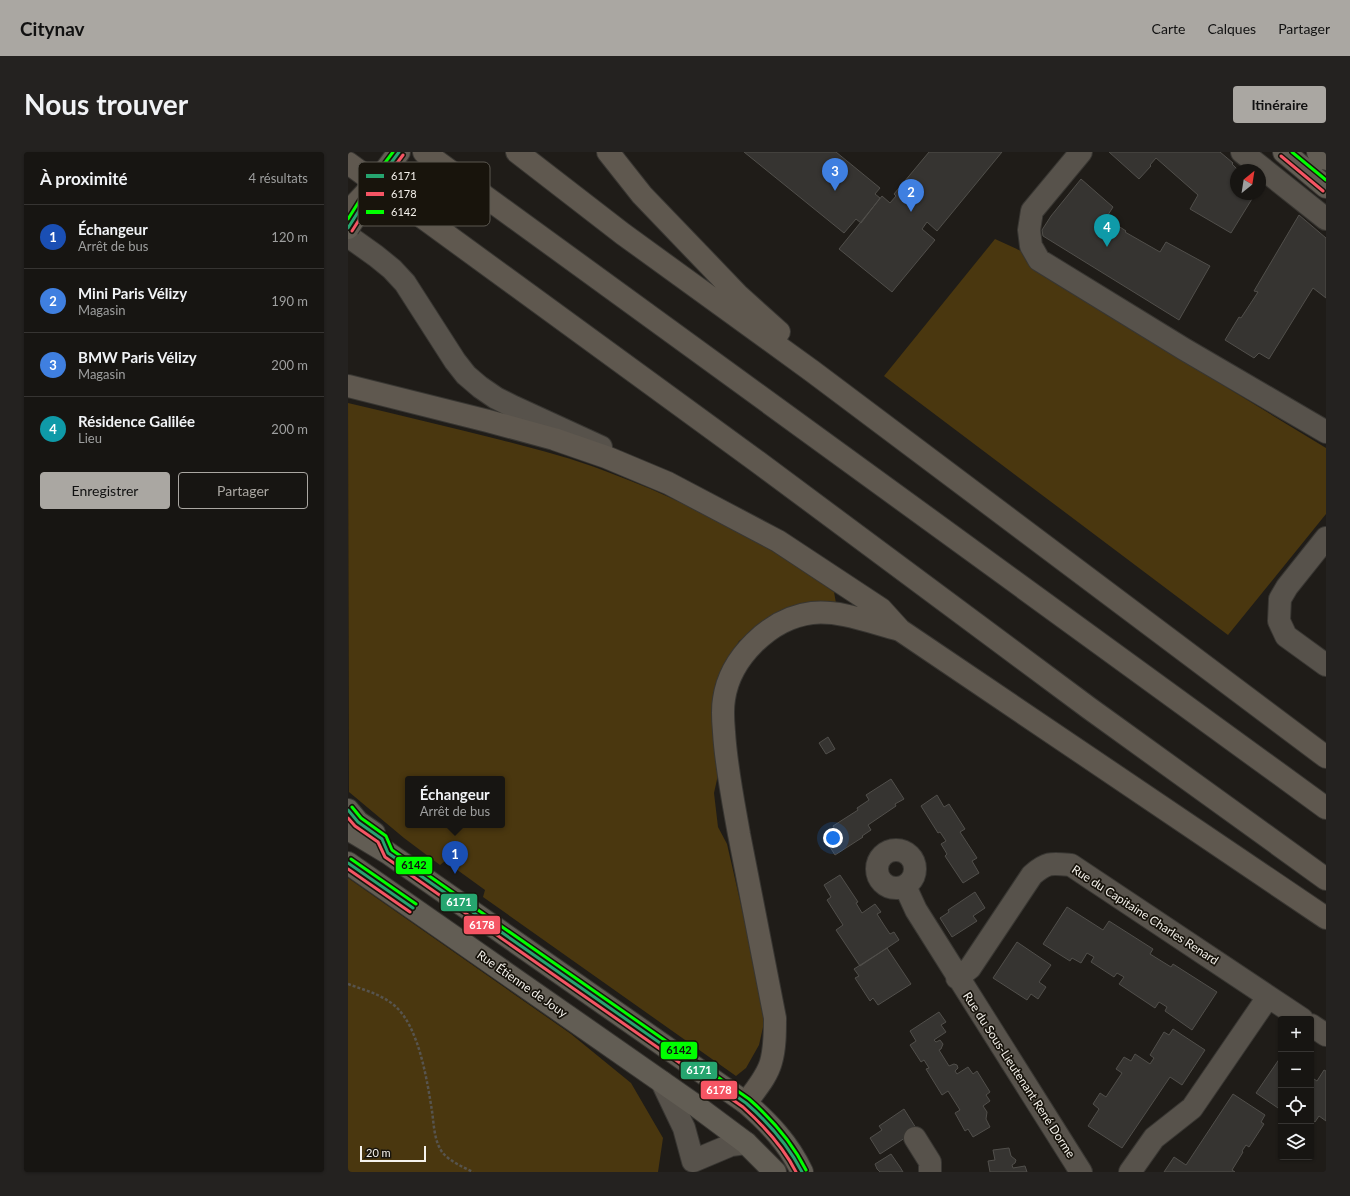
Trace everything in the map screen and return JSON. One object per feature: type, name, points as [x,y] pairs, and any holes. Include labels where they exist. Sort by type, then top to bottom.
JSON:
[{"type":"highway","points":[[424,152],[438,162]]},
{"type":"highway","points":[[517,152],[623,234],[812,371],[1326,757]]},
{"type":"highway","points":[[608,152],[642,195],[739,296],[794,346],[812,371]]},
{"type":"highway","points":[[348,163],[358,170]]},
{"type":"highway","points":[[490,200],[1326,808]]},
{"type":"highway","points":[[348,212],[358,201]]},
{"type":"highway","points":[[435,226],[752,457],[1089,708],[1326,880]]},
{"type":"highway","points":[[348,386],[488,420],[606,457],[668,483],[778,541],[881,609],[900,630],[1326,918]]},
{"type":"highway","points":[[746,1103],[765,1075],[770,1063],[774,1043],[775,1018],[732,796],[725,752],[723,715],[724,698],[728,683],[745,653],[756,640],[783,622],[798,617],[812,613],[847,615],[900,630]]},
{"type":"main road","points":[[392,162],[399,152]]},
{"type":"main road","points":[[1284,152],[1323,184]]},
{"type":"main road","points":[[1318,152],[1326,159]]},
{"type":"main road","points":[[348,228],[358,212]]},
{"type":"main road","points":[[348,810],[358,822],[382,839],[388,853]]},
{"type":"main road","points":[[348,829],[388,853],[746,1103],[769,1123],[796,1160],[802,1172]]},
{"type":"main road","name":"Rue Étienne de Jouy","points":[[348,863],[695,1105],[746,1143],[775,1172]]},
{"type":"main road","points":[[695,1105],[727,1106],[746,1103]]},
{"type":"street","points":[[1081,152],[1032,212],[1029,230],[1031,246],[1039,260],[1184,349],[1326,432]]},
{"type":"street","points":[[1242,152],[1326,219]]},
{"type":"street","points":[[1278,180],[1323,184]]},
{"type":"street","points":[[348,236],[376,256],[405,283],[454,361],[466,375],[480,387],[496,398],[596,444],[668,483]]},
{"type":"street","points":[[1326,538],[1280,598],[1279,621],[1286,636],[1326,665]]},
{"type":"street","name":"Rue du Capitaine Charles Renard","points":[[957,978],[970,968],[1032,875],[1042,866],[1055,863],[1071,865],[1297,1016]]},
{"type":"street","name":"Rue du Sous-Lieutenant René Dorme","points":[[906,886],[916,910],[957,978],[1081,1172]]},
{"type":"street","points":[[1130,1172],[1154,1138],[1192,1108],[1268,997]]},
{"type":"street","points":[[1314,1027],[1326,1035]]},
{"type":"street","points":[[662,1082],[684,1128],[692,1166],[716,1151],[746,1143]]},
{"type":"street","points":[[915,1138],[930,1162],[930,1172]]},
{"type":"path","points":[[348,984],[384,998],[396,1007],[407,1021],[414,1038],[427,1082],[436,1142],[444,1153],[473,1172]]},
{"type":"shaded area","points":[[995,239],[1021,251],[1027,262],[1037,272],[1326,448],[1326,514],[1228,635],[884,376]]},
{"type":"shaded area","points":[[348,403],[463,430],[540,450],[592,466],[665,495],[753,539],[808,573],[834,592],[836,603],[789,608],[739,641],[715,685],[718,775],[714,793],[718,827],[727,844],[766,1014],[759,1045],[746,1068],[736,1076],[483,897],[485,890],[445,861],[440,865],[404,838],[349,792]]},
{"type":"shaded area","points":[[348,878],[571,1034],[631,1083],[663,1138],[658,1172],[348,1172]]},
{"type":"building","points":[[744,152],[836,152],[880,188],[875,194],[880,198],[861,223],[856,219],[844,233]]},
{"type":"building","points":[[929,152],[1002,152],[937,231],[927,222],[922,229],[935,240],[892,292],[839,249],[882,196],[890,203],[896,196],[894,194]]},
{"type":"building","points":[[1109,152],[1220,152],[1233,163],[1230,164],[1230,200],[1251,200],[1231,233],[1190,209],[1198,195],[1156,158],[1139,179]]},
{"type":"building","points":[[1081,179],[1113,207],[1106,218],[1126,231],[1125,232],[1160,252],[1166,242],[1210,266],[1179,320],[1043,236],[1042,230],[1051,216]]},
{"type":"building","points":[[1299,215],[1326,238],[1326,298],[1313,288],[1269,359],[1259,353],[1254,358],[1225,340],[1239,317],[1241,318],[1258,292],[1254,291]]},
{"type":"building","points":[[828,737],[835,749],[826,754],[819,743]]},
{"type":"building","points":[[891,779],[904,799],[895,804],[896,806],[868,825],[871,830],[862,836],[863,837],[835,855],[825,839],[836,831],[833,826],[858,810],[857,808],[869,800],[866,795]]},
{"type":"building","points":[[937,795],[944,807],[949,804],[965,829],[960,832],[977,858],[972,861],[979,873],[963,883],[945,856],[947,854],[941,844],[946,841],[940,832],[938,833],[921,806]]},
{"type":"building","points":[[840,875],[858,902],[856,903],[862,913],[875,904],[881,912],[877,914],[890,934],[894,932],[899,940],[860,966],[836,930],[843,925],[827,900],[831,897],[824,885]]},
{"type":"building","points":[[975,892],[985,908],[973,916],[977,921],[952,937],[940,918],[949,912],[948,910]]},
{"type":"building","points":[[1067,907],[1103,930],[1109,921],[1153,949],[1150,954],[1171,967],[1173,964],[1217,992],[1192,1030],[1165,1011],[1167,1007],[1159,1002],[1155,1008],[1119,984],[1124,977],[1117,973],[1114,977],[1091,962],[1094,957],[1087,953],[1081,963],[1072,958],[1070,961],[1043,944]]},
{"type":"building","points":[[1017,942],[1051,965],[1039,982],[1046,987],[1038,999],[1031,994],[1027,1000],[993,978]]},
{"type":"building","points":[[887,948],[911,984],[878,1005],[873,998],[870,1001],[855,978],[859,976],[854,969]]},
{"type":"building","points":[[939,1012],[946,1022],[941,1025],[946,1032],[934,1040],[936,1042],[940,1040],[943,1044],[939,1050],[949,1066],[954,1064],[957,1065],[958,1068],[955,1071],[957,1074],[968,1067],[973,1074],[977,1071],[990,1092],[986,1095],[990,1101],[983,1106],[987,1112],[986,1119],[990,1127],[973,1137],[968,1129],[965,1131],[955,1113],[960,1110],[948,1091],[942,1095],[926,1069],[929,1068],[924,1060],[921,1062],[910,1045],[916,1041],[910,1031]]},
{"type":"building","points":[[1173,1029],[1205,1050],[1182,1085],[1170,1077],[1122,1148],[1088,1126],[1099,1109],[1093,1104],[1100,1093],[1106,1097],[1122,1073],[1116,1069],[1124,1057],[1131,1061],[1135,1054],[1150,1064],[1154,1058],[1150,1055],[1164,1032],[1169,1035]]},
{"type":"building","points":[[1278,1061],[1278,1108],[1256,1093]]},
{"type":"building","points":[[1324,1070],[1326,1071],[1326,1121],[1319,1116],[1315,1122],[1314,1079],[1317,1081]]},
{"type":"building","points":[[1233,1094],[1265,1115],[1261,1122],[1264,1124],[1249,1147],[1246,1145],[1232,1170],[1235,1172],[1164,1172],[1174,1157],[1186,1165]]},
{"type":"building","points":[[904,1109],[916,1128],[908,1136],[880,1154],[870,1138],[882,1130],[879,1126]]},
{"type":"building","points":[[1009,1148],[1011,1156],[1016,1160],[1012,1165],[1013,1168],[1025,1166],[1027,1172],[990,1172],[988,1161],[995,1160],[993,1150]]},
{"type":"building","points":[[891,1154],[903,1172],[880,1172],[877,1169],[875,1164]]},
{"type":"transit line","name":"6142","points":[[386,162],[393,152]]},
{"type":"transit line","name":"6171","points":[[392,162],[399,152]]},
{"type":"transit line","name":"6142","points":[[1292,152],[1326,180]]},
{"type":"transit line","name":"6178","points":[[398,162],[403,155]]},
{"type":"transit line","name":"6178","points":[[1281,156],[1323,191]]},
{"type":"transit line","name":"6142","points":[[348,219],[358,203]]},
{"type":"transit line","name":"6171","points":[[348,228],[358,212]]},
{"type":"transit line","name":"6178","points":[[352,231],[358,222]]},
{"type":"transit line","name":"6142","points":[[352,807],[361,818],[386,836],[392,850],[749,1099],[781,1132],[795,1150],[806,1170]]},
{"type":"transit line","name":"6171","points":[[348,810],[358,822],[382,839],[388,853],[746,1103],[777,1135],[791,1153],[802,1172]]},
{"type":"transit line","name":"6178","points":[[348,818],[355,826],[378,842],[385,857],[743,1107],[772,1137],[796,1172]]},
{"type":"transit line","name":"6142","points":[[351,859],[416,904]]},
{"type":"transit line","name":"6171","points":[[348,863],[413,908]]},
{"type":"transit line","name":"6178","points":[[348,869],[410,912]]},
{"type":"place","name":"BMW Paris Vélizy","points":[[835,191]]},
{"type":"place","name":"Mini Paris Vélizy","points":[[911,212]]},
{"type":"place","name":"Résidence Galilée","points":[[1107,247]]},
{"type":"place","name":"Échangeur","points":[[455,874]]}]
